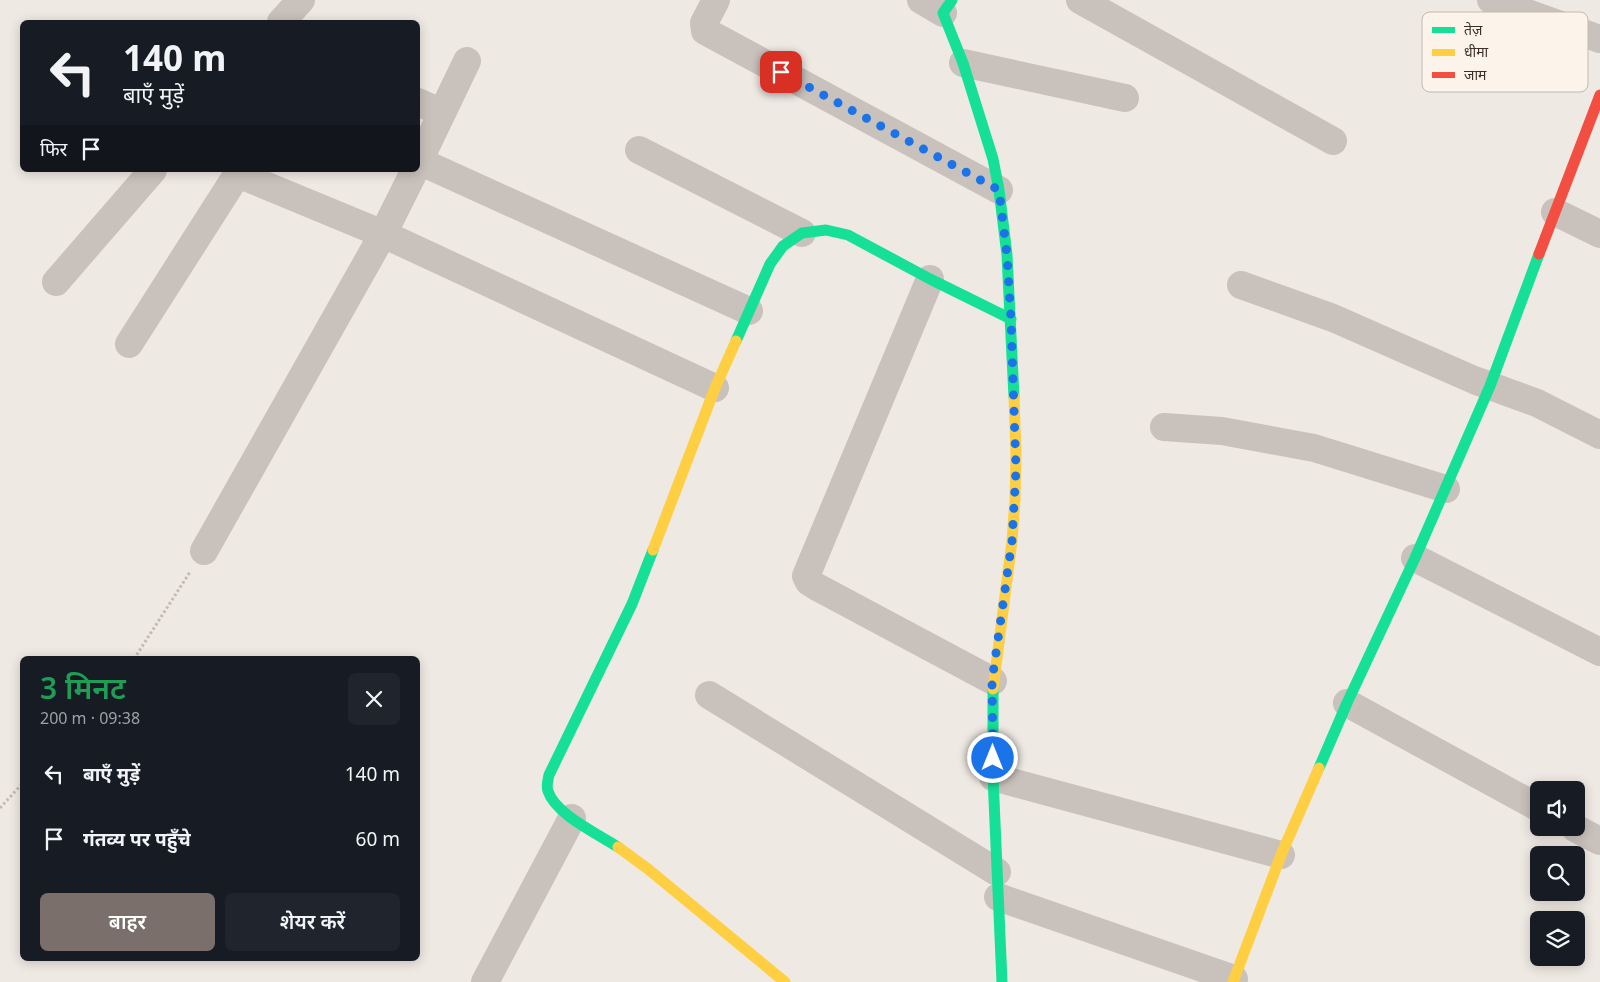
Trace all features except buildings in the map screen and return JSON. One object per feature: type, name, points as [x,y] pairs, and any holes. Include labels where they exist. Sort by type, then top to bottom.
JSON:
[{"type":"street","points":[[283,20],[301,0]]},
{"type":"street","points":[[306,20],[315,0]]},
{"type":"street","points":[[716,0],[704,23],[705,31],[999,190]]},
{"type":"street","points":[[1080,0],[1333,141]]},
{"type":"street","points":[[1491,0],[1525,12]]},
{"type":"street","points":[[939,4],[963,63],[993,159],[1007,255],[1016,455],[1015,499],[1012,541],[992,681],[993,777],[1002,982]]},
{"type":"street","points":[[1588,34],[1600,38]]},
{"type":"street","points":[[420,159],[467,61]]},
{"type":"street","points":[[963,63],[1125,98]]},
{"type":"street","points":[[709,695],[997,884],[1233,981],[1281,855],[1347,702],[1415,558],[1490,386],[1600,94]]},
{"type":"street","points":[[420,103],[442,113]]},
{"type":"street","points":[[639,150],[802,233]]},
{"type":"street","points":[[420,166],[749,311]]},
{"type":"street","points":[[56,282],[151,172]]},
{"type":"street","points":[[129,344],[239,172],[383,234],[715,388]]},
{"type":"street","points":[[204,551],[383,234],[414,172]]},
{"type":"street","points":[[1554,212],[1600,234]]},
{"type":"street","points":[[785,982],[648,869],[572,818],[553,802],[547,790],[549,775],[632,604],[715,388],[770,264],[784,246],[802,233],[826,230],[848,235],[930,279],[1011,319]]},
{"type":"street","points":[[930,279],[806,576],[809,582],[817,587],[992,681]]},
{"type":"street","points":[[1241,285],[1333,318],[1474,380],[1537,403],[1600,435]]},
{"type":"street","points":[[1164,428],[1222,431],[1314,448],[1446,489]]},
{"type":"street","points":[[1415,558],[1600,652]]},
{"type":"street","points":[[1347,702],[1530,803]]},
{"type":"street","points":[[993,777],[1281,855]]},
{"type":"street","points":[[485,982],[572,818]]},
{"type":"street","points":[[1585,833],[1600,841]]},
{"type":"path","points":[[136,656],[204,551]]},
{"type":"path","points":[[0,808],[20,786]]},
{"type":"traffic: fast","points":[[952,0],[943,13],[963,63],[993,159],[999,190],[1007,255],[1014,397]]},
{"type":"traffic: fast","points":[[736,341],[770,264],[783,246],[802,233],[826,230],[848,235],[930,279],[1011,319]]},
{"type":"traffic: fast","points":[[1319,768],[1347,703],[1415,558],[1490,386],[1539,254]]},
{"type":"traffic: fast","points":[[618,847],[578,823],[559,808],[548,791],[547,783],[549,775],[632,604],[653,550]]},
{"type":"traffic: fast","points":[[993,689],[993,777],[1002,982]]},
{"type":"traffic: slow","points":[[653,550],[715,388],[736,341]]},
{"type":"traffic: slow","points":[[993,689],[1012,541],[1016,455],[1014,397]]},
{"type":"traffic: slow","points":[[1233,982],[1281,855],[1319,768]]},
{"type":"traffic: slow","points":[[618,847],[648,869],[785,982]]},
{"type":"traffic: jam","points":[[1539,254],[1600,95]]},
{"type":"route","points":[[781,72],[999,190],[1007,255],[1011,319],[1016,470],[1012,541],[992,681],[993,758]]}]
